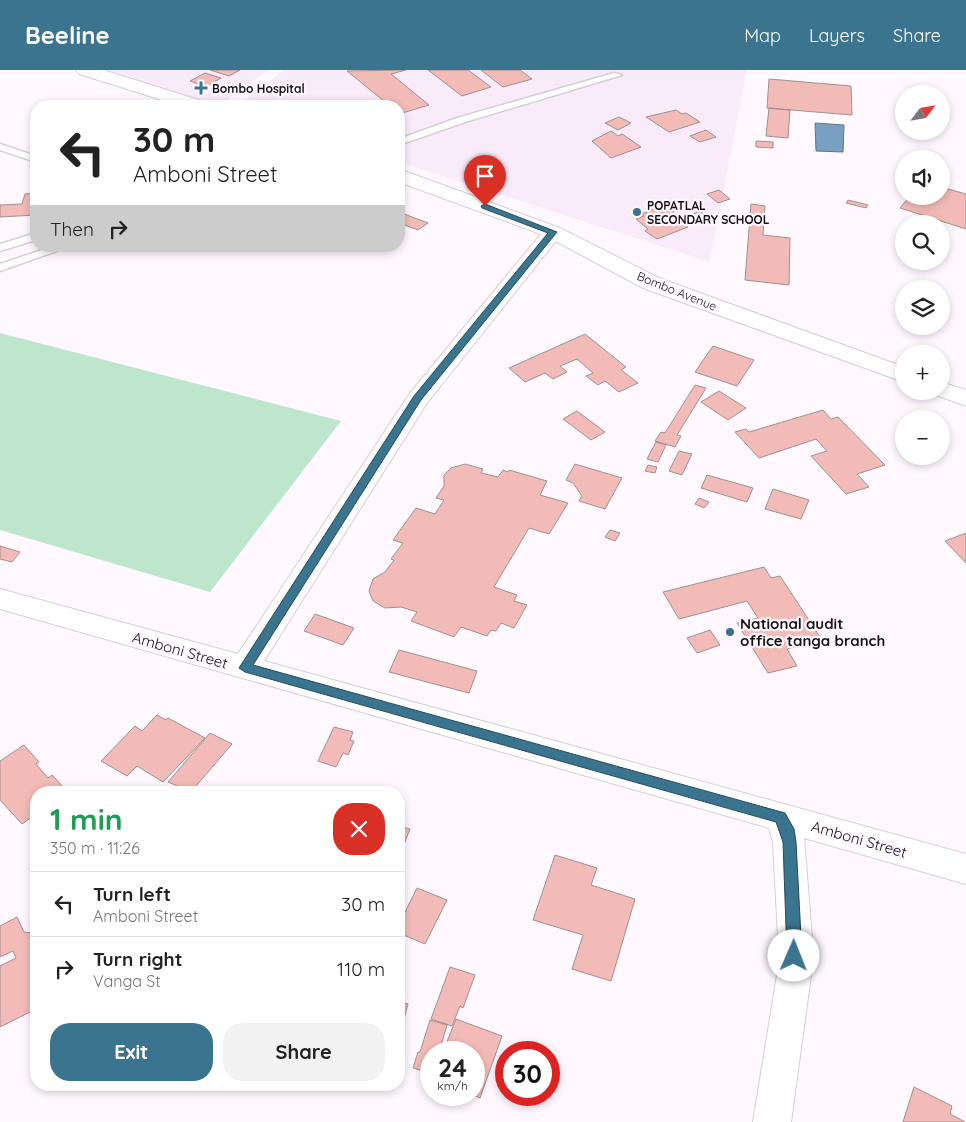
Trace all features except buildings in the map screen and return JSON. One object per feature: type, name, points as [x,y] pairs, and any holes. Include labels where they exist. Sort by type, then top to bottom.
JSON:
[{"type":"street","points":[[85,70],[180,100]]},
{"type":"street","name":"Bombo Avenue","points":[[405,177],[553,232],[651,283],[895,372]]},
{"type":"street","points":[[245,668],[418,398],[553,232]]},
{"type":"street","points":[[950,392],[966,398]]},
{"type":"street","name":"Amboni Street","points":[[0,599],[966,869]]},
{"type":"street","points":[[772,1122],[794,976],[795,937],[789,842],[787,829],[780,817]]},
{"type":"lane","points":[[405,140],[461,120],[617,75]]},
{"type":"lane","points":[[0,146],[30,157]]},
{"type":"lane","points":[[0,248],[30,238]]},
{"type":"lane","points":[[0,268],[48,252]]},
{"type":"shaded area","name":"Bombo Hospital","points":[[105,70],[268,70],[226,100],[199,100]]},
{"type":"shaded area","name":"POPATLAL SECONDARY SCHOOL","points":[[284,70],[747,70],[710,262],[405,164],[405,100],[245,100]]},
{"type":"green space","points":[[0,333],[341,421],[210,592],[0,530]]},
{"type":"water","points":[[815,123],[844,125],[843,152],[816,151]]},
{"type":"place","name":"Bombo Hospital","points":[[201,88]]},
{"type":"place","name":"POPATLAL SECONDARY SCHOOL","points":[[637,212]]},
{"type":"place","name":"National audit office tanga branch","points":[[730,632]]},
{"type":"route","points":[[485,206],[553,232],[418,398],[245,668],[780,817],[787,829],[789,842],[794,905],[794,956]]}]
